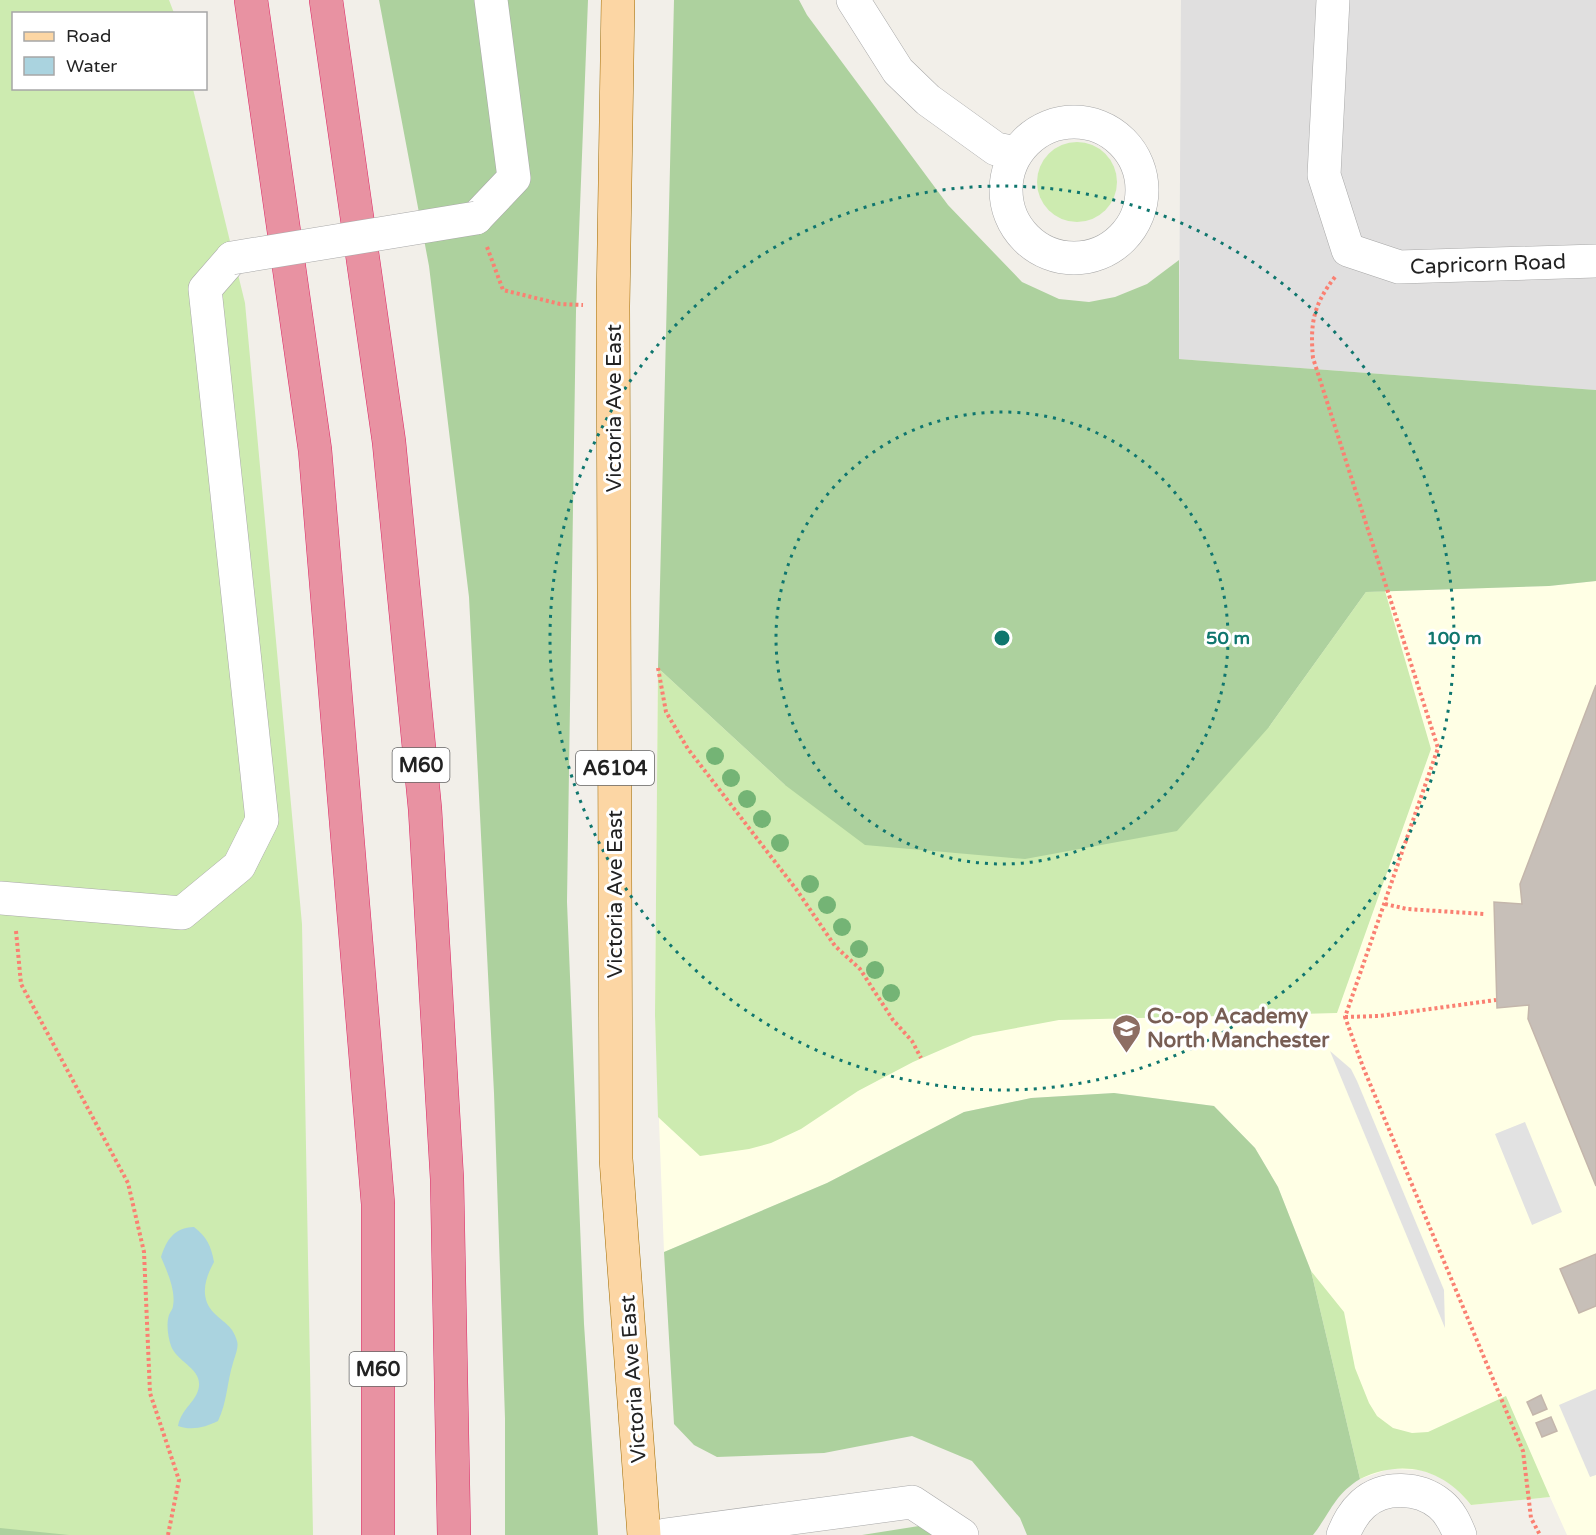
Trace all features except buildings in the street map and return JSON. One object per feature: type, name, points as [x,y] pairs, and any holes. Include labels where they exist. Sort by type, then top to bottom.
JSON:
[{"type":"highway","name":"M60","points":[[251,0],[315,450],[378,1204],[378,1535]]},
{"type":"highway","name":"M60","points":[[326,0],[389,441],[425,809],[447,1179],[454,1535]]},
{"type":"main road","name":"Victoria Ave East","points":[[618,0],[613,306],[616,1159],[644,1535]]},
{"type":"street","points":[[7,899],[182,913],[239,866],[262,820],[204,290],[232,258],[476,218],[514,178],[491,0]]},
{"type":"street","points":[[853,0],[898,71],[928,100],[1006,151]]},
{"type":"street","points":[[1333,0],[1324,175],[1348,250]]},
{"type":"street","points":[[1063,122],[1092,124],[1118,137],[1136,159],[1143,187],[1138,216],[1123,239],[1099,255],[1070,259],[1043,252],[1021,234],[1008,208],[1006,151],[1037,132],[1063,122]]},
{"type":"street","name":"Capricorn Road","points":[[1348,250],[1399,267],[1596,261]]},
{"type":"street","points":[[1343,1535],[1351,1517],[1365,1503],[1383,1493],[1403,1490],[1422,1494],[1440,1504],[1453,1519],[1460,1535]]},
{"type":"street","points":[[665,1535],[912,1503],[962,1535]]},
{"type":"path","points":[[476,218],[504,290],[560,304],[613,306]]},
{"type":"path","points":[[1348,250],[1335,277],[1317,304],[1311,338],[1313,358],[1438,748],[1345,1017],[1372,1089],[1523,1451],[1531,1518],[1540,1535]]},
{"type":"path","points":[[658,668],[666,712],[688,749],[796,889],[835,946],[860,969],[893,1020],[912,1041],[921,1058]]},
{"type":"path","points":[[7,899],[21,984],[128,1183],[144,1252],[150,1393],[179,1480],[168,1535]]},
{"type":"path","points":[[1385,904],[1407,909],[1484,914]]},
{"type":"path","points":[[1345,1017],[1379,1016],[1496,1000]]},
{"type":"shaded area","points":[[1181,0],[1596,0],[1596,390],[1179,359]]},
{"type":"shaded area","name":"Co-op Academy North Manchester","points":[[1596,581],[1596,1535],[1567,1535],[1550,1497],[1471,1505],[1456,1488],[1442,1478],[1421,1470],[1389,1469],[1360,1479],[1311,1271],[1278,1187],[1255,1148],[1214,1106],[1114,1093],[1031,1098],[964,1112],[827,1183],[664,1252],[655,1015],[658,668],[1366,592],[1549,586]]},
{"type":"shaded area","points":[[1330,1051],[1351,1069],[1357,1081],[1444,1290],[1445,1328]]},
{"type":"shaded area","points":[[1525,1122],[1562,1212],[1532,1225],[1495,1134]]},
{"type":"shaded area","points":[[1596,1389],[1596,1475],[1590,1477],[1559,1405]]},
{"type":"green space","points":[[0,0],[169,0],[174,12],[12,12],[12,90],[193,90],[245,303],[302,924],[313,1535],[0,1535]]},
{"type":"green space","points":[[379,0],[588,0],[576,311],[567,902],[584,1324],[598,1535],[505,1535],[505,1418],[494,1093],[469,597],[429,266]]},
{"type":"green space","points":[[674,0],[799,0],[807,15],[948,205],[1022,282],[1059,299],[1089,302],[1115,297],[1147,284],[1179,260],[1179,359],[1596,390],[1596,581],[1549,586],[1366,592],[1269,727],[1177,831],[1025,859],[865,845],[785,785],[658,668]]},
{"type":"green space","points":[[1077,142],[1092,145],[1105,154],[1114,167],[1117,182],[1114,197],[1105,210],[1092,219],[1077,222],[1062,219],[1049,210],[1040,197],[1037,182],[1040,167],[1049,154],[1062,145]]},
{"type":"green space","points":[[1385,591],[1431,749],[1337,1013],[1059,1020],[973,1036],[913,1062],[858,1091],[801,1129],[771,1143],[749,1149],[700,1156],[658,1117],[655,1015],[658,668],[785,785],[1269,727],[1366,592]]},
{"type":"green space","points":[[1114,1093],[1214,1106],[1255,1148],[1278,1187],[1311,1271],[1360,1479],[1338,1498],[1313,1535],[1027,1535],[1020,1518],[972,1461],[912,1436],[824,1453],[717,1457],[694,1445],[674,1424],[664,1252],[827,1183],[964,1112],[1031,1098]]},
{"type":"green space","points":[[1311,1271],[1344,1312],[1355,1368],[1369,1403],[1377,1416],[1393,1428],[1412,1433],[1428,1432],[1506,1396],[1550,1497],[1471,1505],[1460,1492],[1447,1483],[1434,1475],[1420,1471],[1391,1469],[1360,1479]]},
{"type":"green space","points":[[919,1526],[937,1535],[862,1535]]},
{"type":"green space","points":[[0,1528],[69,1535],[0,1535]]},
{"type":"water","points":[[194,1227],[208,1242],[214,1262],[206,1281],[206,1301],[214,1313],[233,1332],[238,1346],[218,1421],[204,1427],[188,1428],[178,1426],[180,1419],[198,1392],[199,1380],[171,1346],[168,1322],[174,1300],[161,1257],[166,1245],[176,1232]]},
{"type":"place","name":"Co-op Academy North Manchester","points":[[1126,1054]]}]
